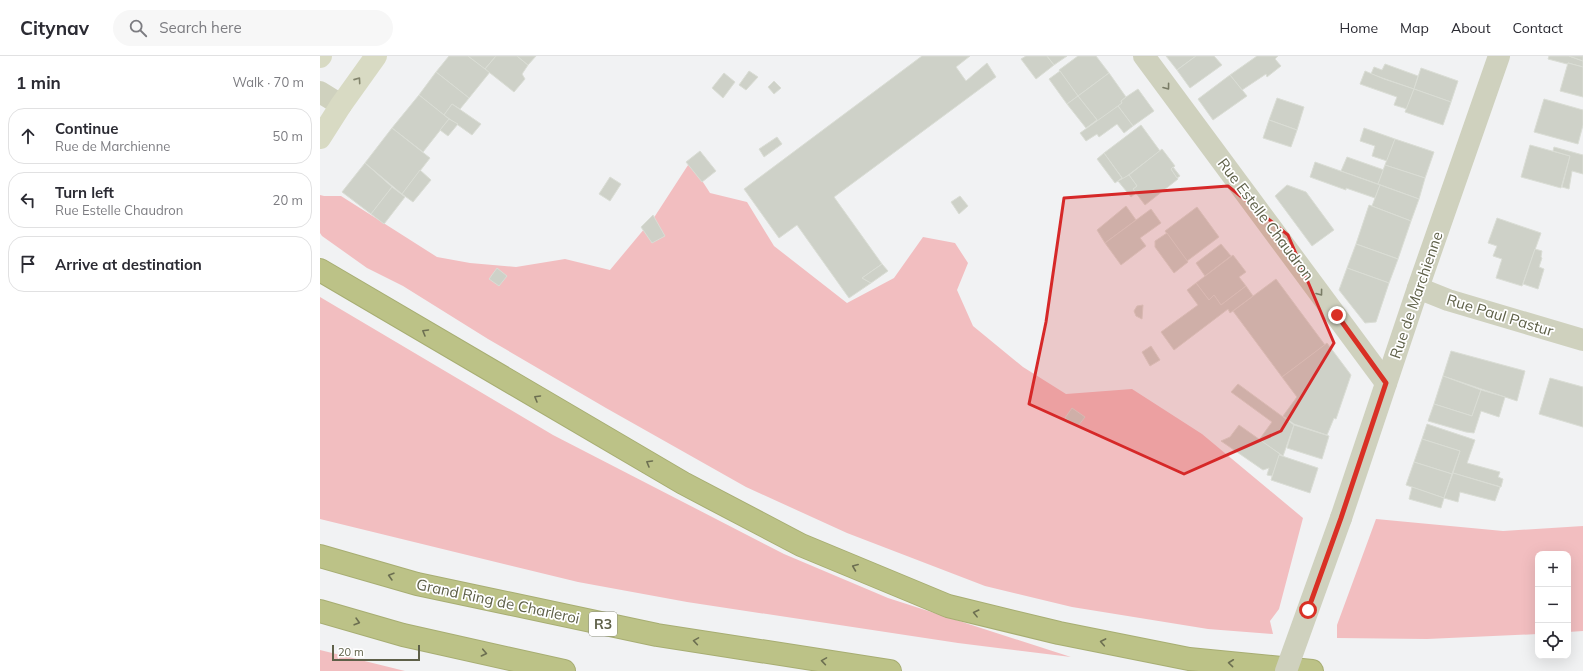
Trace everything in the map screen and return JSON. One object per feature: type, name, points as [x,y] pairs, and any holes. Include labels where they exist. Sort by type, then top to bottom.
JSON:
[{"type":"highway","points":[[320,270],[690,487],[801,545],[948,606],[1059,633],[1189,659],[1312,671]]},
{"type":"highway","name":"Grand Ring de Charleroi","points":[[320,556],[417,584],[657,635],[890,671]]},
{"type":"highway","points":[[320,612],[403,635],[564,671]]},
{"type":"main road","points":[[320,138],[341,105],[376,56]]},
{"type":"street","name":"Rue Estelle Chaudron","points":[[1144,56],[1386,383]]},
{"type":"street","name":"Rue de Marchienne","points":[[1286,671],[1341,518],[1418,288],[1499,56]]},
{"type":"street","points":[[320,92],[341,105]]},
{"type":"street","name":"Rue Paul Pastur","points":[[1418,288],[1448,300],[1583,340]]},
{"type":"highlighted area","points":[[1228,186],[1288,235],[1334,343],[1281,431],[1184,474],[1029,404],[1046,322],[1064,198]]},
{"type":"shaded area","points":[[690,162],[710,193],[747,202],[774,246],[847,303],[894,278],[923,237],[955,243],[968,263],[957,290],[973,326],[1023,367],[1066,394],[1132,389],[1202,434],[1303,518],[1279,609],[1270,621],[1273,634],[1208,629],[1072,607],[985,586],[847,533],[746,487],[606,408],[488,339],[403,286],[367,268],[322,236],[320,233],[320,195],[341,196],[437,257],[470,263],[516,267],[565,259],[610,270],[655,216]]},
{"type":"shaded area","points":[[320,297],[553,435],[784,554],[888,598],[1071,657],[958,643],[687,602],[578,582],[320,519]]},
{"type":"shaded area","points":[[1376,519],[1503,531],[1583,526],[1583,631],[1571,632],[1571,551],[1535,551],[1535,634],[1427,639],[1337,638],[1337,625]]},
{"type":"shaded area","points":[[320,650],[405,671],[320,671]]},
{"type":"building","points":[[449,56],[468,56],[490,72],[469,98],[436,72]]},
{"type":"building","points":[[468,56],[496,56],[485,69]]},
{"type":"building","points":[[496,56],[517,56],[528,65],[522,74],[525,79],[514,92],[485,69]]},
{"type":"building","points":[[517,56],[536,56],[528,65]]},
{"type":"building","points":[[922,56],[970,56],[956,67],[966,81],[987,63],[996,77],[834,197],[882,264],[862,278],[871,283],[849,298],[797,225],[779,238],[744,189]]},
{"type":"building","points":[[1026,56],[1047,56],[1054,65],[1036,79],[1021,59]]},
{"type":"building","points":[[1047,56],[1067,56],[1054,65]]},
{"type":"building","points":[[1078,56],[1096,56],[1109,73],[1078,96],[1059,70]]},
{"type":"building","points":[[1166,56],[1196,56],[1177,70]]},
{"type":"building","points":[[1196,56],[1214,56],[1222,65],[1190,88],[1177,70]]},
{"type":"building","points":[[1257,56],[1278,56],[1275,59],[1281,66],[1267,77],[1266,74],[1242,90],[1230,75]]},
{"type":"building","points":[[1549,56],[1569,56],[1583,61],[1583,67],[1548,59]]},
{"type":"building","points":[[1569,56],[1583,56],[1583,61]]},
{"type":"building","points":[[1568,63],[1583,67],[1583,97],[1560,91]]},
{"type":"building","points":[[1385,64],[1418,76],[1414,89],[1371,74],[1374,67],[1382,70]]},
{"type":"building","points":[[1421,68],[1458,81],[1451,102],[1414,89]]},
{"type":"building","points":[[749,71],[758,77],[746,90],[739,85]]},
{"type":"building","points":[[1060,71],[1078,96],[1067,104],[1049,79]]},
{"type":"building","points":[[1365,71],[1414,89],[1407,109],[1394,105],[1397,97],[1360,84]]},
{"type":"building","points":[[436,72],[469,98],[460,109],[452,104],[444,115],[419,95]]},
{"type":"building","points":[[724,73],[735,82],[723,98],[712,88]]},
{"type":"building","points":[[1109,73],[1126,97],[1121,101],[1122,103],[1098,121],[1078,96]]},
{"type":"building","points":[[1230,75],[1247,96],[1213,120],[1198,99]]},
{"type":"building","points":[[774,81],[781,88],[774,94],[768,87]]},
{"type":"building","points":[[1138,89],[1154,111],[1133,126],[1118,106],[1122,103],[1121,101]]},
{"type":"building","points":[[1414,89],[1451,102],[1443,125],[1405,112]]},
{"type":"building","points":[[419,95],[449,119],[423,152],[392,128]]},
{"type":"building","points":[[1078,96],[1097,120],[1086,128],[1067,104]]},
{"type":"building","points":[[1277,98],[1304,107],[1297,130],[1269,120]]},
{"type":"building","points":[[1544,99],[1583,110],[1583,125],[1578,144],[1534,132]]},
{"type":"building","points":[[452,104],[481,124],[472,135],[444,115]]},
{"type":"building","points":[[1118,106],[1133,126],[1124,133],[1117,124],[1099,137],[1097,134],[1086,141],[1080,133]]},
{"type":"building","points":[[449,119],[458,124],[448,136],[440,130]]},
{"type":"building","points":[[1269,120],[1297,130],[1291,147],[1263,138]]},
{"type":"building","points":[[1141,125],[1160,151],[1123,179],[1104,153]]},
{"type":"building","points":[[392,128],[430,158],[402,194],[365,163]]},
{"type":"building","points":[[1364,128],[1395,139],[1387,161],[1372,156],[1375,146],[1360,141]]},
{"type":"building","points":[[777,137],[782,144],[764,157],[759,149]]},
{"type":"building","points":[[1395,139],[1434,152],[1425,178],[1385,165]]},
{"type":"building","points":[[1530,145],[1570,156],[1561,188],[1521,177]]},
{"type":"building","points":[[1554,147],[1583,155],[1583,174],[1572,171],[1569,189],[1562,187],[1570,156],[1553,151]]},
{"type":"building","points":[[1162,149],[1175,166],[1171,169],[1178,179],[1145,205],[1133,189],[1137,186],[1129,175]]},
{"type":"building","points":[[700,151],[716,171],[702,182],[686,162]]},
{"type":"building","points":[[1104,153],[1122,178],[1115,183],[1097,159]]},
{"type":"building","points":[[1347,157],[1384,170],[1378,184],[1341,171]]},
{"type":"building","points":[[1315,162],[1380,185],[1375,198],[1346,188],[1346,190],[1310,177]]},
{"type":"building","points":[[365,163],[392,187],[371,214],[342,192]]},
{"type":"building","points":[[1385,165],[1425,178],[1419,199],[1378,184]]},
{"type":"building","points":[[1173,167],[1180,176],[1177,178],[1171,169]]},
{"type":"building","points":[[420,170],[431,180],[413,202],[402,194]]},
{"type":"building","points":[[1129,175],[1137,186],[1133,189],[1136,193],[1131,197],[1118,181]]},
{"type":"building","points":[[610,177],[621,184],[610,201],[599,194]]},
{"type":"building","points":[[1287,185],[1306,192],[1334,230],[1312,246],[1275,196]]},
{"type":"building","points":[[1380,185],[1419,199],[1411,221],[1372,206]]},
{"type":"building","points":[[392,187],[405,197],[384,224],[371,214]]},
{"type":"building","points":[[960,196],[968,206],[959,214],[951,202]]},
{"type":"building","points":[[1369,205],[1411,221],[1398,259],[1356,244]]},
{"type":"building","points":[[1126,206],[1136,220],[1105,243],[1097,230]]},
{"type":"building","points":[[1197,207],[1219,237],[1187,261],[1165,231]]},
{"type":"building","points":[[1151,209],[1161,223],[1140,238],[1146,246],[1121,265],[1105,243]]},
{"type":"building","points":[[653,215],[665,236],[652,243],[641,227]]},
{"type":"building","points":[[1497,218],[1541,233],[1522,286],[1496,278],[1502,259],[1493,256],[1497,246],[1488,243]]},
{"type":"building","points":[[1167,233],[1188,262],[1174,273],[1155,247],[1155,241]]},
{"type":"building","points":[[1221,244],[1231,256],[1205,276],[1196,263]]},
{"type":"building","points":[[1356,244],[1398,259],[1389,283],[1347,268]]},
{"type":"building","points":[[1535,249],[1542,251],[1542,258],[1539,267],[1544,269],[1538,289],[1523,284]]},
{"type":"building","points":[[1233,255],[1246,272],[1239,277],[1246,286],[1221,305],[1214,295],[1209,300],[1196,283]]},
{"type":"building","points":[[882,264],[888,271],[871,283],[862,278]]},
{"type":"building","points":[[497,268],[507,276],[499,286],[489,279]]},
{"type":"building","points":[[1347,268],[1389,283],[1376,322],[1365,323],[1339,290]]},
{"type":"building","points":[[1276,279],[1325,345],[1282,377],[1233,311]]},
{"type":"building","points":[[1196,283],[1209,300],[1214,295],[1221,305],[1246,286],[1253,296],[1230,313],[1228,309],[1174,350],[1161,332],[1198,305],[1187,290]]},
{"type":"building","points":[[1143,305],[1142,319],[1136,316],[1134,311],[1137,306]]},
{"type":"building","points":[[1327,343],[1351,375],[1336,419],[1334,418],[1327,435],[1294,424],[1283,416],[1297,397],[1282,377]]},
{"type":"building","points":[[1151,346],[1160,360],[1150,366],[1142,352]]},
{"type":"building","points":[[1451,351],[1525,371],[1517,401],[1443,376]]},
{"type":"building","points":[[1443,376],[1481,390],[1472,416],[1434,404]]},
{"type":"building","points":[[1550,378],[1583,387],[1583,427],[1539,414]]},
{"type":"building","points":[[1238,384],[1294,425],[1283,456],[1259,440],[1272,422],[1231,392]]},
{"type":"building","points":[[1481,390],[1505,397],[1499,417],[1481,411],[1474,433],[1428,421],[1434,404],[1472,416]]},
{"type":"building","points":[[1072,408],[1085,417],[1078,426],[1065,418]]},
{"type":"building","points":[[1427,424],[1475,440],[1467,463],[1500,472],[1498,477],[1503,479],[1501,487],[1453,473],[1460,451],[1422,439]]},
{"type":"building","points":[[1239,425],[1280,454],[1272,476],[1267,475],[1269,468],[1263,470],[1221,441],[1230,437]]},
{"type":"building","points":[[1294,425],[1329,436],[1322,459],[1287,448]]},
{"type":"building","points":[[1422,439],[1460,451],[1452,474],[1414,462]]},
{"type":"building","points":[[1279,455],[1318,468],[1310,493],[1271,480]]},
{"type":"building","points":[[1414,462],[1452,474],[1444,498],[1406,485]]},
{"type":"building","points":[[1453,473],[1500,487],[1495,501],[1460,492],[1458,502],[1444,498]]},
{"type":"building","points":[[1412,487],[1444,498],[1441,508],[1409,499]]},
{"type":"route","points":[[1308,610],[1341,518],[1386,383],[1337,315]]}]
